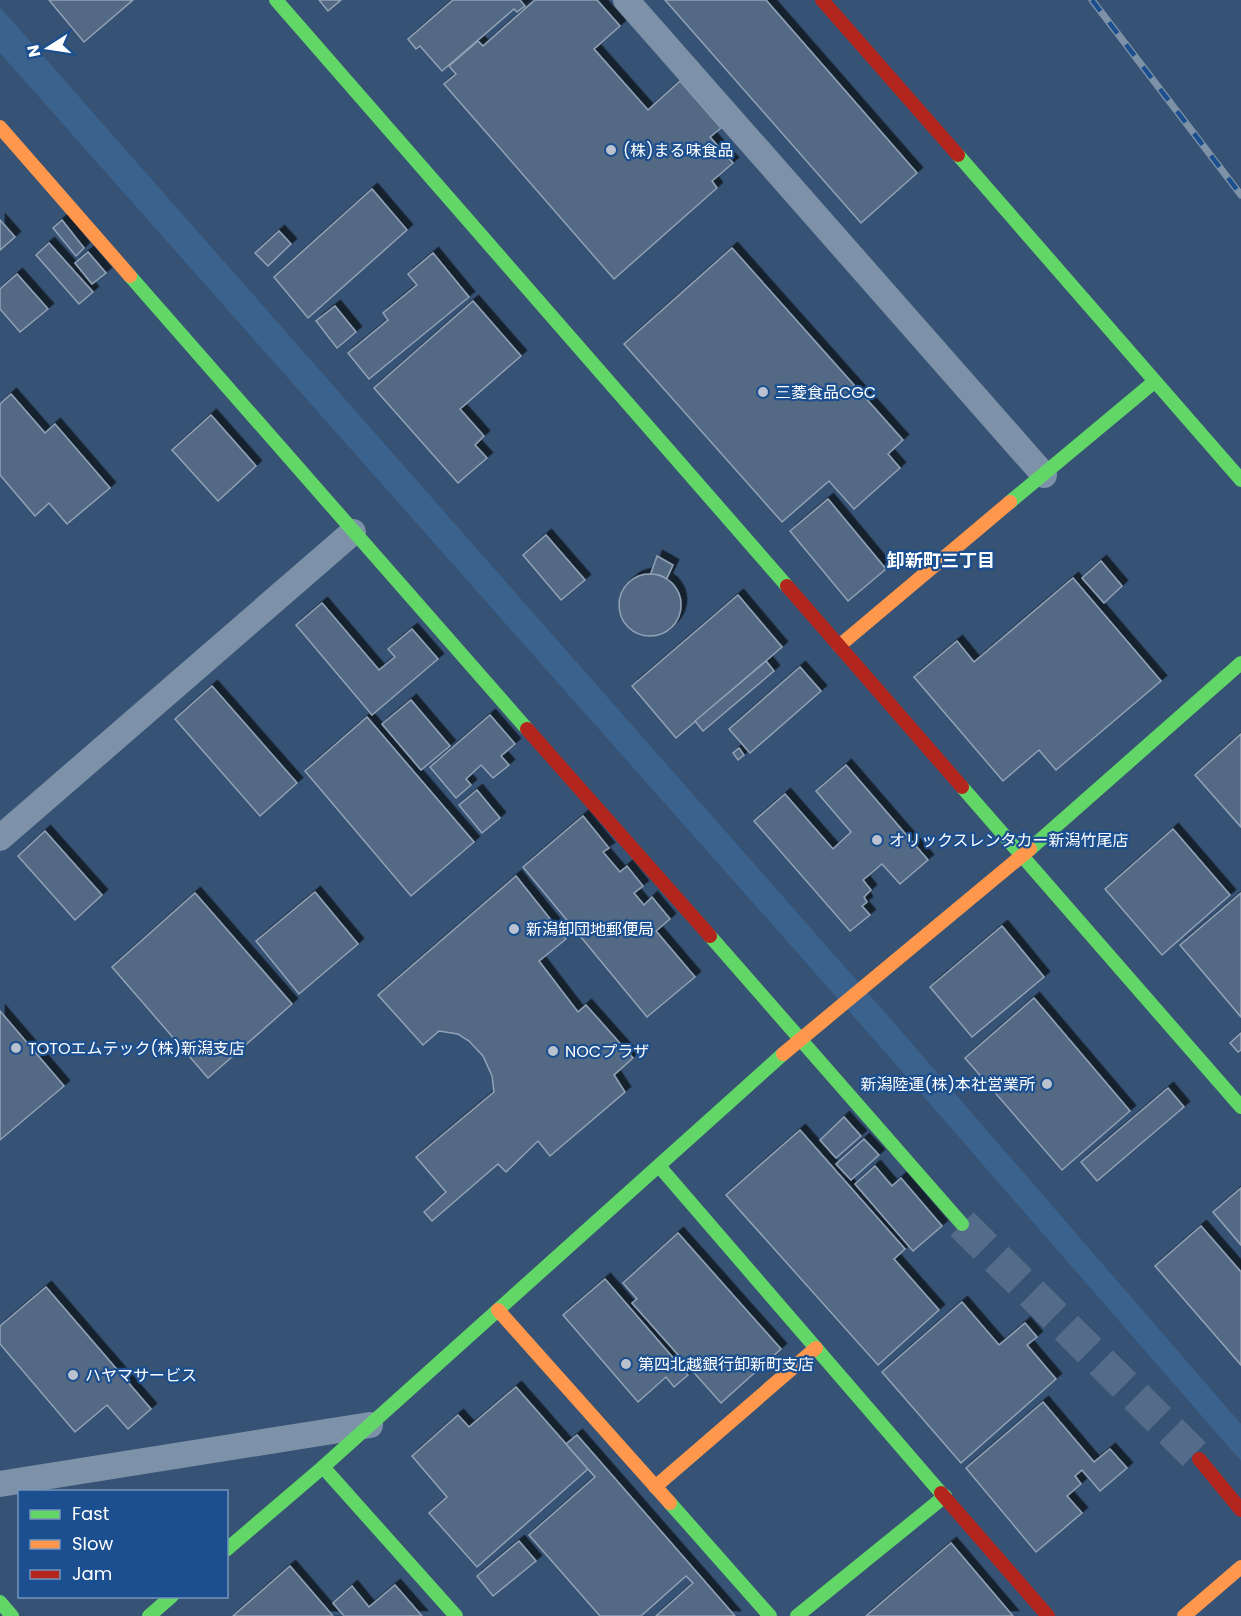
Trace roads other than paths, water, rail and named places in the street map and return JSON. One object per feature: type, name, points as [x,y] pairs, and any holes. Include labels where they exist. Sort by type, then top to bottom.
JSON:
[{"type":"street","points":[[276,0],[1241,1107]]},
{"type":"street","points":[[626,0],[1044,475]]},
{"type":"street","points":[[822,0],[1241,480]]},
{"type":"street","points":[[0,127],[352,532],[801,1038],[962,1224]]},
{"type":"street","points":[[839,646],[1154,382]]},
{"type":"street","points":[[0,838],[352,532]]},
{"type":"street","points":[[228,1548],[323,1467],[801,1038],[1022,856],[1241,663]]},
{"type":"street","points":[[659,1166],[1048,1616]]},
{"type":"street","points":[[498,1310],[770,1616]]},
{"type":"street","points":[[655,1486],[816,1348]]},
{"type":"street","points":[[0,1484],[370,1425]]},
{"type":"street","points":[[1199,1459],[1241,1510]]},
{"type":"street","points":[[323,1467],[456,1616]]},
{"type":"street","points":[[797,1616],[945,1497]]},
{"type":"street","points":[[1184,1616],[1241,1566]]},
{"type":"street","points":[[149,1616],[170,1598]]},
{"type":"street","points":[[0,1602],[12,1616]]},
{"type":"water","points":[[0,7],[889,1017],[1241,1424],[1241,1461],[870,1035],[0,53]]},
{"type":"tunnel","points":[[962,1224],[1199,1459]]},
{"type":"railway","points":[[1092,0],[1241,195]]},
{"type":"place","name":"(株)まる味食品","points":[[611,150]]},
{"type":"place","name":"三菱食品CGC","points":[[763,392]]},
{"type":"place","name":"オリックスレンタカー新潟竹尾店","points":[[877,840]]},
{"type":"place","name":"新潟卸団地郵便局","points":[[514,929]]},
{"type":"place","name":"TOTOエムテック(株)新潟支店","points":[[16,1048]]},
{"type":"place","name":"NOCプラザ","points":[[553,1051]]},
{"type":"place","name":"新潟陸運(株)本社営業所","points":[[1047,1084]]},
{"type":"place","name":"第四北越銀行卸新町支店","points":[[626,1364]]},
{"type":"place","name":"ハヤマサービス","points":[[73,1375]]},
{"type":"district","name":"卸新町三丁目","points":[[941,560]]}]
